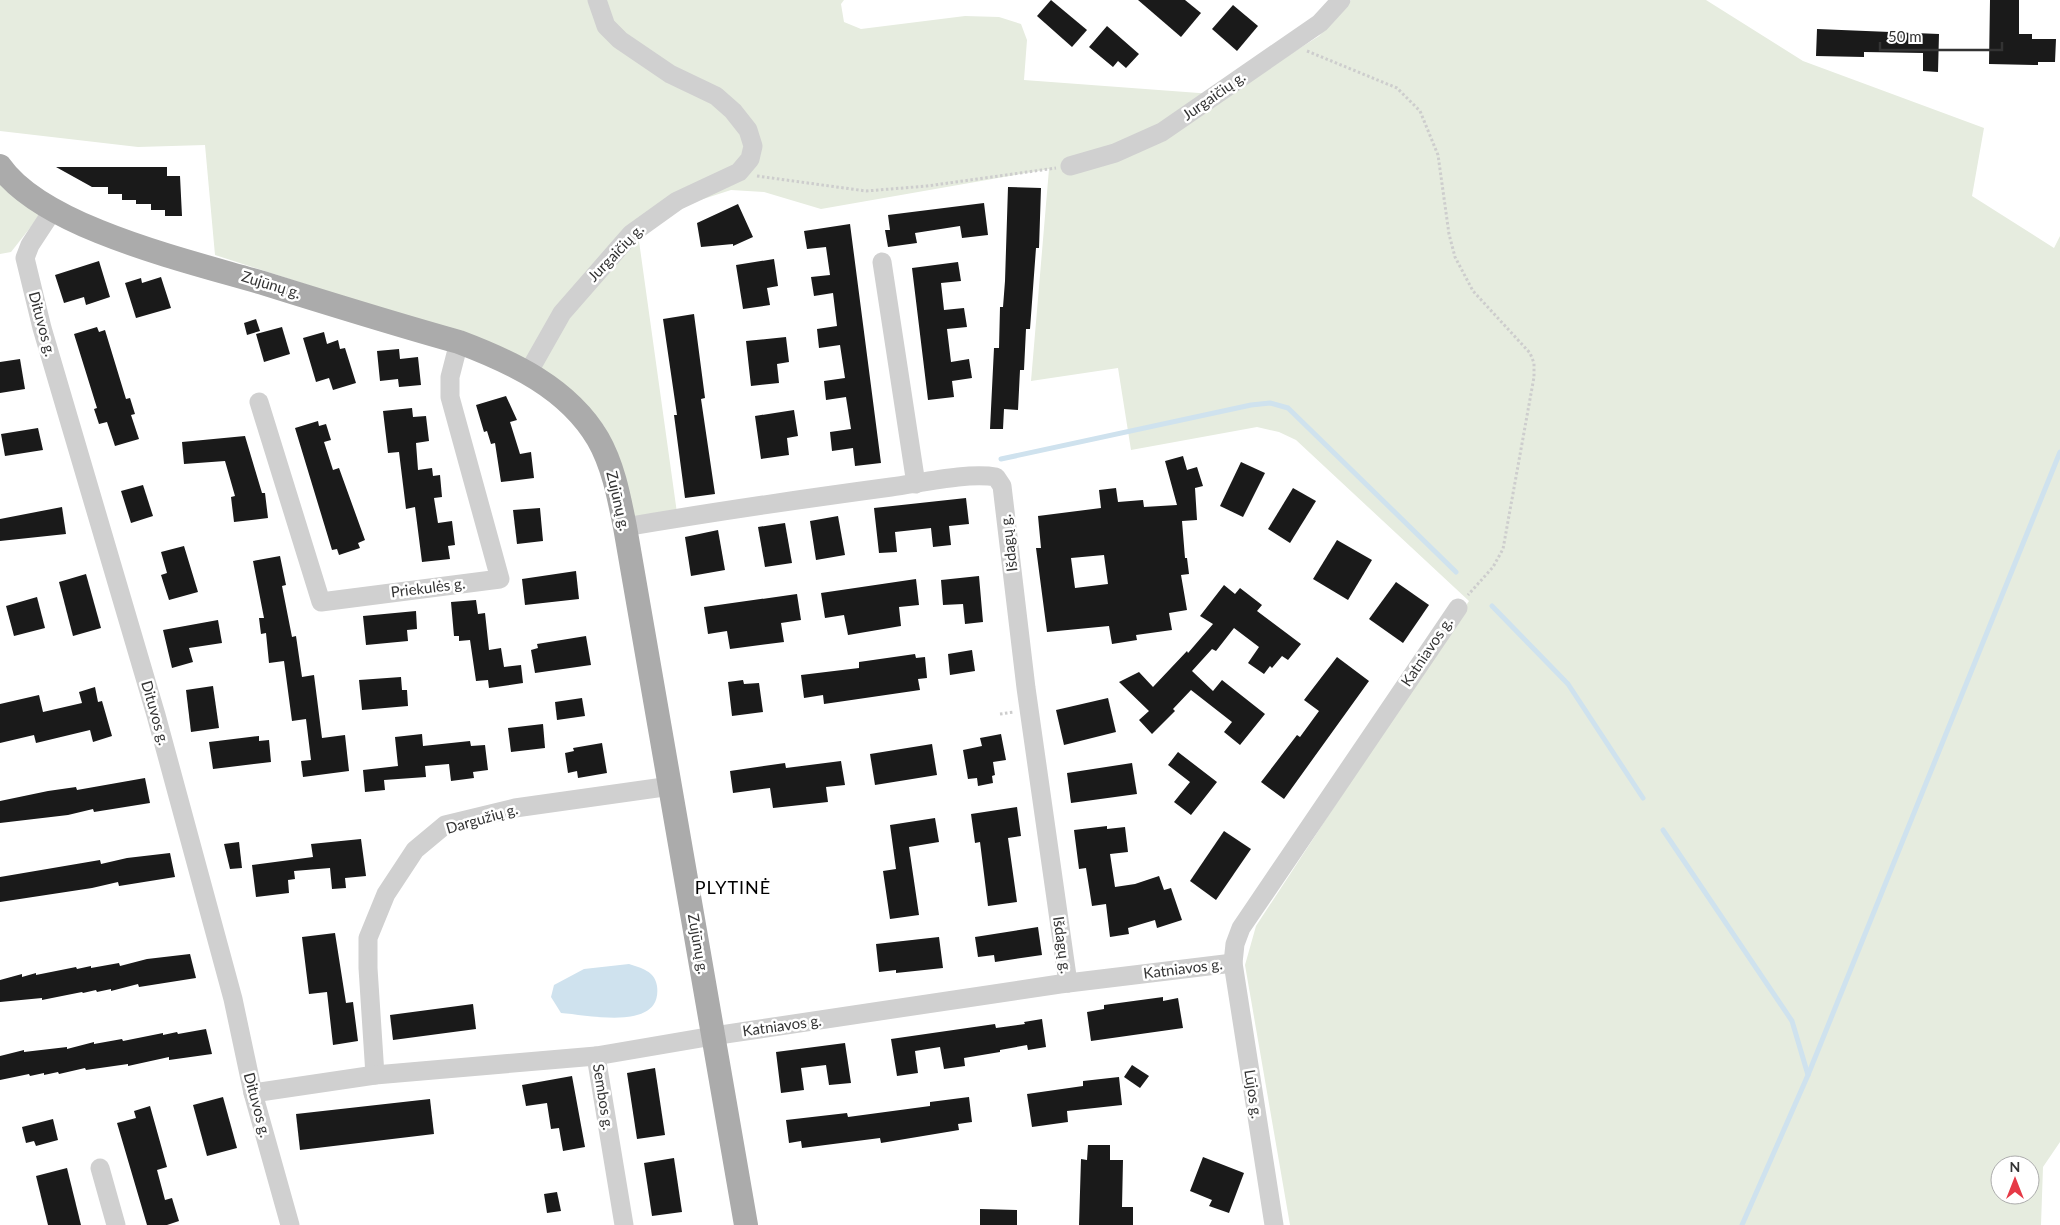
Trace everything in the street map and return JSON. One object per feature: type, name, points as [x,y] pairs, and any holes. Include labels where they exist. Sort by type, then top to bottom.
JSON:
[{"type":"main road","name":"Zujūnų g.","points":[[0,166],[20,187],[53,210],[116,238],[459,342],[496,356],[528,373],[557,393],[578,412],[598,439],[611,467],[625,526],[746,1225]]},
{"type":"street","points":[[597,0],[606,26],[620,40],[670,74],[716,96],[733,111],[748,130],[753,146],[750,159],[739,172]]},
{"type":"street","name":"Jurgaičių g.","points":[[1070,166],[1115,153],[1162,132],[1320,23],[1341,0]]},
{"type":"street","name":"Jurgaičių g.","points":[[528,373],[562,313],[631,234],[677,201],[739,172]]},
{"type":"street","name":"Dituvos g.","points":[[53,210],[30,245],[25,258],[42,328],[159,724],[232,999],[253,1093],[290,1225]]},
{"type":"street","points":[[882,262],[916,484]]},
{"type":"street","name":"Priekulės g.","points":[[259,402],[321,602],[500,579],[450,397],[450,376],[459,342]]},
{"type":"street","name":"Išdagų g.","points":[[625,526],[737,508],[984,475],[996,477],[1002,486],[1026,688],[1068,983]]},
{"type":"street","name":"Katniavos g.","points":[[713,1036],[1068,983],[1233,963],[1234,944],[1241,928],[1458,608]]},
{"type":"street","name":"Dargužių g.","points":[[374,1075],[368,938],[386,894],[415,850],[445,826],[454,823],[515,808],[671,786]]},
{"type":"street","name":"Lūjos g.","points":[[1233,963],[1274,1225]]},
{"type":"street","name":"Sembos g.","points":[[624,1225],[596,1056],[713,1036]]},
{"type":"street","points":[[253,1093],[374,1075],[596,1056]]},
{"type":"street","points":[[100,1168],[116,1225]]},
{"type":"path","points":[[1291,43],[1330,62],[1397,88],[1420,111],[1438,155],[1448,234],[1454,257],[1473,291],[1523,343],[1534,364],[1534,376],[1503,549],[1493,567],[1458,608]]},
{"type":"path","points":[[739,172],[866,191],[927,186],[1070,166]]},
{"type":"shaded area","points":[[0,0],[844,0],[841,4],[844,22],[861,29],[965,16],[999,17],[1021,24],[1027,40],[1024,80],[1226,95],[1319,36],[1351,0],[1706,0],[1803,61],[1984,128],[1972,196],[2054,248],[2060,236],[2060,1142],[2043,1167],[2041,1225],[1290,1225],[1245,965],[1256,926],[1469,601],[1296,440],[1279,432],[1257,427],[1131,450],[1118,368],[1031,381],[1049,169],[821,209],[764,192],[731,190],[694,202],[638,234],[677,513],[632,522],[617,456],[604,426],[583,401],[550,374],[407,317],[215,255],[205,145],[138,147],[0,131]]},
{"type":"shaded area","points":[[0,182],[41,214],[11,252],[0,254]]},
{"type":"water","points":[[629,964],[643,969],[650,974],[656,981],[657,986],[656,1000],[648,1010],[637,1015],[622,1018],[561,1013],[551,997],[554,985],[584,969]]},
{"type":"building","points":[[1051,0],[1087,30],[1072,47],[1037,16]]},
{"type":"building","points":[[1138,0],[1185,0],[1201,13],[1181,37]]},
{"type":"building","points":[[1990,0],[2019,0],[2019,34],[2032,34],[2032,39],[2056,39],[2055,62],[2038,62],[2038,65],[1989,64]]},
{"type":"building","points":[[1233,5],[1258,26],[1237,51],[1212,29]]},
{"type":"building","points":[[1107,26],[1139,54],[1126,68],[1118,61],[1113,67],[1089,47]]},
{"type":"building","points":[[1817,29],[1939,34],[1938,72],[1923,71],[1923,53],[1864,52],[1864,57],[1816,56]]},
{"type":"building","points":[[56,167],[167,167],[167,176],[180,176],[182,216],[165,216],[165,210],[151,210],[151,204],[136,204],[136,200],[122,200],[122,194],[108,194],[108,187],[92,187]]},
{"type":"building","points":[[1008,187],[1041,188],[1039,248],[1036,248],[1030,329],[1026,329],[1024,370],[1020,370],[1018,410],[1004,409],[1003,429],[990,429],[994,348],[999,348],[1000,307],[1003,307],[1005,281]]},
{"type":"building","points":[[984,203],[988,235],[962,238],[960,226],[915,233],[917,243],[888,247],[885,230],[890,230],[888,215]]},
{"type":"building","points":[[738,204],[753,237],[733,246],[733,244],[701,247],[697,223]]},
{"type":"building","points":[[850,224],[881,463],[855,466],[853,448],[832,451],[830,432],[851,429],[846,397],[826,400],[824,381],[845,378],[840,345],[819,348],[817,329],[837,326],[833,293],[814,296],[811,277],[830,275],[826,247],[807,249],[804,231]]},
{"type":"building","points":[[774,259],[778,286],[767,288],[770,305],[743,309],[736,265]]},
{"type":"building","points":[[99,261],[110,297],[86,305],[84,297],[64,303],[55,275]]},
{"type":"building","points":[[958,262],[961,281],[941,283],[944,310],[964,308],[967,327],[947,329],[951,362],[969,359],[972,378],[952,381],[954,397],[928,400],[912,268]]},
{"type":"building","points":[[161,277],[171,308],[136,318],[125,283],[141,278],[142,283]]},
{"type":"building","points":[[694,314],[705,398],[701,399],[715,494],[685,498],[674,415],[677,415],[663,319]]},
{"type":"building","points":[[256,319],[260,331],[247,335],[244,323]]},
{"type":"building","points":[[97,327],[99,332],[105,330],[126,399],[130,398],[135,414],[131,415],[139,439],[115,446],[107,422],[99,424],[94,409],[97,408],[74,334]]},
{"type":"building","points":[[282,327],[290,354],[264,362],[256,334]]},
{"type":"building","points":[[324,332],[327,344],[338,340],[340,349],[345,348],[356,383],[333,390],[329,378],[316,382],[303,338]]},
{"type":"building","points":[[786,337],[789,362],[777,364],[779,383],[751,386],[746,341]]},
{"type":"building","points":[[399,349],[400,359],[418,357],[421,385],[399,387],[398,379],[380,381],[377,351]]},
{"type":"building","points":[[20,359],[25,389],[0,393],[0,362]]},
{"type":"building","points":[[506,396],[517,420],[510,422],[520,454],[531,452],[534,478],[501,482],[495,443],[491,444],[487,431],[484,432],[476,405]]},
{"type":"building","points":[[412,408],[413,417],[426,416],[429,441],[416,443],[418,470],[432,468],[433,476],[440,475],[442,497],[434,498],[438,523],[452,521],[455,545],[448,546],[450,559],[422,562],[415,507],[406,509],[399,452],[388,453],[383,411]]},
{"type":"building","points":[[794,410],[798,436],[787,438],[789,455],[761,459],[755,416]]},
{"type":"building","points":[[318,421],[319,426],[326,424],[331,440],[324,442],[333,470],[339,468],[365,540],[358,543],[360,548],[339,555],[337,549],[332,550],[295,428]]},
{"type":"building","points":[[38,428],[43,450],[5,456],[1,434]]},
{"type":"building","points":[[245,436],[262,493],[265,493],[268,518],[234,522],[231,497],[235,496],[225,461],[184,464],[182,442]]},
{"type":"building","points":[[1183,456],[1187,470],[1197,467],[1203,486],[1195,488],[1197,520],[1182,521],[1185,558],[1187,558],[1189,574],[1181,575],[1187,610],[1169,613],[1172,630],[1136,635],[1137,640],[1112,644],[1109,626],[1047,632],[1036,548],[1041,548],[1038,516],[1101,508],[1099,490],[1116,488],[1118,502],[1143,500],[1144,507],[1177,505],[1165,461]],"holes":[[[1104,555],[1108,584],[1075,588],[1071,558]]]},
{"type":"building","points":[[1241,462],[1265,473],[1243,517],[1220,506]]},
{"type":"building","points":[[143,485],[153,516],[131,523],[121,491]]},
{"type":"building","points":[[1293,488],[1316,501],[1290,543],[1268,529]]},
{"type":"building","points":[[966,498],[969,524],[949,526],[951,545],[933,547],[931,528],[895,532],[897,552],[879,553],[874,508]]},
{"type":"building","points":[[62,507],[66,534],[0,541],[0,519]]},
{"type":"building","points":[[540,508],[543,541],[517,544],[513,510]]},
{"type":"building","points":[[838,516],[845,555],[816,560],[810,521]]},
{"type":"building","points":[[785,523],[792,563],[765,567],[758,527]]},
{"type":"building","points":[[718,530],[725,570],[691,576],[685,537]]},
{"type":"building","points":[[1337,540],[1372,560],[1348,600],[1313,579]]},
{"type":"building","points":[[184,546],[198,592],[169,600],[161,575],[167,573],[161,552]]},
{"type":"building","points":[[280,556],[286,585],[282,586],[292,637],[296,636],[302,677],[314,675],[322,738],[345,735],[349,771],[303,777],[301,761],[311,760],[306,719],[292,721],[284,661],[269,663],[266,633],[261,634],[259,618],[264,618],[253,561]]},
{"type":"building","points":[[576,571],[579,599],[525,605],[522,579]]},
{"type":"building","points":[[86,574],[101,628],[73,636],[59,582]]},
{"type":"building","points":[[979,576],[983,622],[965,624],[963,604],[943,605],[941,580]]},
{"type":"building","points":[[916,579],[919,605],[899,607],[901,626],[848,635],[844,615],[825,618],[821,593]]},
{"type":"building","points":[[1396,582],[1429,605],[1403,643],[1369,619]]},
{"type":"building","points":[[1224,585],[1235,594],[1240,588],[1262,605],[1257,611],[1301,644],[1288,660],[1282,656],[1264,674],[1248,663],[1259,647],[1234,628],[1216,651],[1212,649],[1192,671],[1213,691],[1222,680],[1265,714],[1240,745],[1224,732],[1232,722],[1191,690],[1173,709],[1175,711],[1152,734],[1139,720],[1149,711],[1119,682],[1139,672],[1153,687],[1187,651],[1188,653],[1213,624],[1200,616]]},
{"type":"building","points":[[797,594],[801,620],[781,623],[784,642],[730,649],[727,631],[708,634],[704,607]]},
{"type":"building","points":[[37,597],[45,628],[14,636],[6,606]]},
{"type":"building","points":[[476,600],[478,614],[485,613],[489,650],[501,648],[504,667],[521,665],[523,683],[489,688],[488,680],[476,681],[470,640],[459,641],[459,636],[454,636],[451,602]]},
{"type":"building","points":[[416,611],[417,629],[407,630],[408,641],[366,645],[363,616]]},
{"type":"building","points":[[218,620],[222,643],[189,648],[193,662],[172,668],[163,630]]},
{"type":"building","points":[[586,636],[591,665],[535,673],[531,650],[538,648],[537,644]]},
{"type":"building","points":[[972,650],[975,671],[950,675],[948,654]]},
{"type":"building","points":[[915,654],[916,658],[925,657],[927,678],[918,679],[920,690],[824,704],[823,695],[804,698],[801,675],[859,668],[859,662]]},
{"type":"building","points":[[1337,657],[1369,681],[1284,799],[1261,782],[1297,735],[1300,737],[1319,711],[1304,700]]},
{"type":"building","points":[[401,677],[402,690],[407,690],[408,706],[362,710],[359,680]]},
{"type":"building","points":[[743,680],[744,684],[759,683],[763,712],[732,716],[728,682]]},
{"type":"building","points":[[213,686],[219,728],[191,732],[186,690]]},
{"type":"building","points":[[95,687],[98,702],[102,701],[112,736],[93,742],[90,730],[36,743],[34,735],[0,743],[0,704],[39,695],[43,712],[82,703],[79,692]]},
{"type":"building","points":[[582,698],[585,716],[557,720],[555,702]]},
{"type":"building","points":[[1108,698],[1116,732],[1064,745],[1056,710]]},
{"type":"building","points":[[543,724],[545,748],[511,752],[508,728]]},
{"type":"building","points":[[422,734],[423,746],[470,741],[471,746],[485,745],[488,770],[473,772],[474,778],[451,781],[449,764],[425,766],[426,777],[384,780],[385,790],[365,792],[363,770],[398,766],[395,737]]},
{"type":"building","points":[[1001,734],[1006,760],[993,762],[995,775],[992,776],[993,783],[978,786],[977,778],[968,779],[963,750],[982,746],[980,738]]},
{"type":"building","points":[[259,736],[259,741],[269,740],[271,762],[213,769],[209,742]]},
{"type":"building","points":[[602,743],[607,773],[578,778],[577,771],[568,773],[565,753],[574,751],[573,748]]},
{"type":"building","points":[[932,744],[937,775],[875,785],[870,754]]},
{"type":"building","points":[[1178,752],[1217,782],[1191,815],[1174,802],[1190,782],[1168,765]]},
{"type":"building","points":[[841,761],[845,785],[826,787],[828,802],[773,808],[770,788],[733,793],[730,771],[785,763],[786,768]]},
{"type":"building","points":[[1132,763],[1137,794],[1071,803],[1067,773]]},
{"type":"building","points":[[145,778],[150,803],[94,812],[93,809],[68,815],[0,823],[0,801],[48,791],[76,787],[77,790]]},
{"type":"building","points":[[1017,807],[1021,836],[1008,838],[1017,902],[988,906],[980,842],[975,843],[971,814]]},
{"type":"building","points":[[935,818],[939,842],[909,847],[919,915],[890,919],[883,871],[896,869],[890,825]]},
{"type":"building","points":[[1107,826],[1107,829],[1125,827],[1128,852],[1110,854],[1115,887],[1135,884],[1159,876],[1164,890],[1171,888],[1182,920],[1157,928],[1155,920],[1128,928],[1129,934],[1110,937],[1106,904],[1092,906],[1086,868],[1079,869],[1074,830]]},
{"type":"building","points":[[1224,831],[1251,849],[1216,900],[1190,881]]},
{"type":"building","points":[[361,839],[366,876],[345,878],[346,888],[332,889],[330,868],[294,871],[295,879],[288,880],[289,893],[256,897],[252,865],[313,857],[311,844]]},
{"type":"building","points":[[239,842],[242,868],[230,869],[224,844]]},
{"type":"building","points":[[170,853],[175,877],[119,886],[118,882],[92,888],[0,902],[0,877],[100,860],[101,864],[127,858]]},
{"type":"building","points":[[1038,927],[1042,955],[995,962],[994,955],[978,957],[975,937]]},
{"type":"building","points":[[335,933],[346,1003],[353,1002],[358,1041],[333,1045],[327,992],[309,994],[302,937]]},
{"type":"building","points":[[939,937],[943,968],[896,973],[896,970],[879,972],[876,944]]},
{"type":"building","points":[[190,954],[196,978],[139,987],[138,984],[111,991],[111,989],[97,992],[96,990],[82,992],[42,1000],[42,998],[0,1002],[0,980],[22,974],[22,977],[76,967],[77,969],[91,966],[91,968],[119,963],[120,966],[147,959]]},
{"type":"building","points":[[1163,997],[1163,1001],[1178,998],[1183,1028],[1091,1041],[1087,1012],[1104,1009],[1104,1005]]},
{"type":"building","points":[[473,1004],[476,1029],[393,1040],[390,1015]]},
{"type":"building","points":[[1042,1019],[1046,1047],[1028,1050],[1027,1045],[1000,1050],[1000,1052],[964,1058],[965,1066],[944,1069],[940,1047],[915,1051],[918,1073],[897,1076],[891,1039],[995,1024],[996,1028],[1025,1024],[1024,1022]]},
{"type":"building","points":[[206,1029],[212,1054],[169,1060],[169,1057],[128,1066],[128,1064],[86,1070],[85,1068],[59,1074],[58,1072],[30,1076],[29,1074],[0,1080],[0,1056],[24,1050],[24,1052],[67,1047],[67,1049],[94,1042],[94,1044],[122,1039],[123,1041],[163,1033],[163,1035],[177,1032],[178,1034]]},
{"type":"building","points":[[845,1043],[851,1083],[829,1085],[826,1065],[801,1068],[804,1090],[781,1093],[776,1052]]},
{"type":"building","points":[[1132,1065],[1149,1076],[1140,1088],[1124,1077]]},
{"type":"building","points":[[655,1068],[665,1135],[637,1139],[627,1073]]},
{"type":"building","points":[[572,1076],[585,1147],[563,1151],[559,1128],[551,1129],[547,1103],[526,1106],[522,1085]]},
{"type":"building","points":[[1119,1077],[1122,1105],[1067,1111],[1068,1122],[1032,1127],[1027,1094],[1083,1086],[1083,1081]]},
{"type":"building","points":[[223,1097],[237,1148],[207,1156],[193,1105]]},
{"type":"building","points":[[969,1097],[972,1122],[958,1124],[959,1130],[881,1143],[880,1138],[802,1148],[801,1141],[789,1143],[786,1120],[847,1113],[848,1117],[930,1106],[930,1102]]},
{"type":"building","points":[[430,1099],[434,1134],[300,1150],[296,1114]]},
{"type":"building","points":[[150,1106],[167,1167],[157,1170],[165,1200],[172,1198],[179,1221],[167,1225],[147,1225],[117,1123],[136,1118],[134,1111]]},
{"type":"building","points":[[53,1119],[58,1140],[36,1146],[34,1141],[26,1143],[22,1127]]},
{"type":"building","points":[[1088,1145],[1110,1145],[1110,1160],[1123,1160],[1122,1207],[1133,1207],[1133,1225],[1079,1225],[1081,1159],[1087,1160]]},
{"type":"building","points":[[1203,1157],[1244,1173],[1229,1213],[1209,1206],[1212,1200],[1190,1191]]},
{"type":"building","points":[[674,1158],[682,1212],[652,1216],[644,1163]]},
{"type":"building","points":[[67,1168],[81,1225],[48,1225],[36,1176]]},
{"type":"building","points":[[557,1192],[561,1211],[547,1213],[544,1194]]},
{"type":"building","points":[[980,1209],[1017,1210],[1017,1225],[980,1225]]},
{"type":"waterway","points":[[1001,459],[1251,405],[1270,403],[1288,408],[1456,572]]},
{"type":"waterway","points":[[1742,1225],[1808,1075],[2060,452]]},
{"type":"waterway","points":[[1492,606],[1568,684],[1643,798]]},
{"type":"waterway","points":[[1663,830],[1792,1021],[1808,1075]]},
{"type":"district","name":"PLYTINĖ","points":[[733,888]]}]
